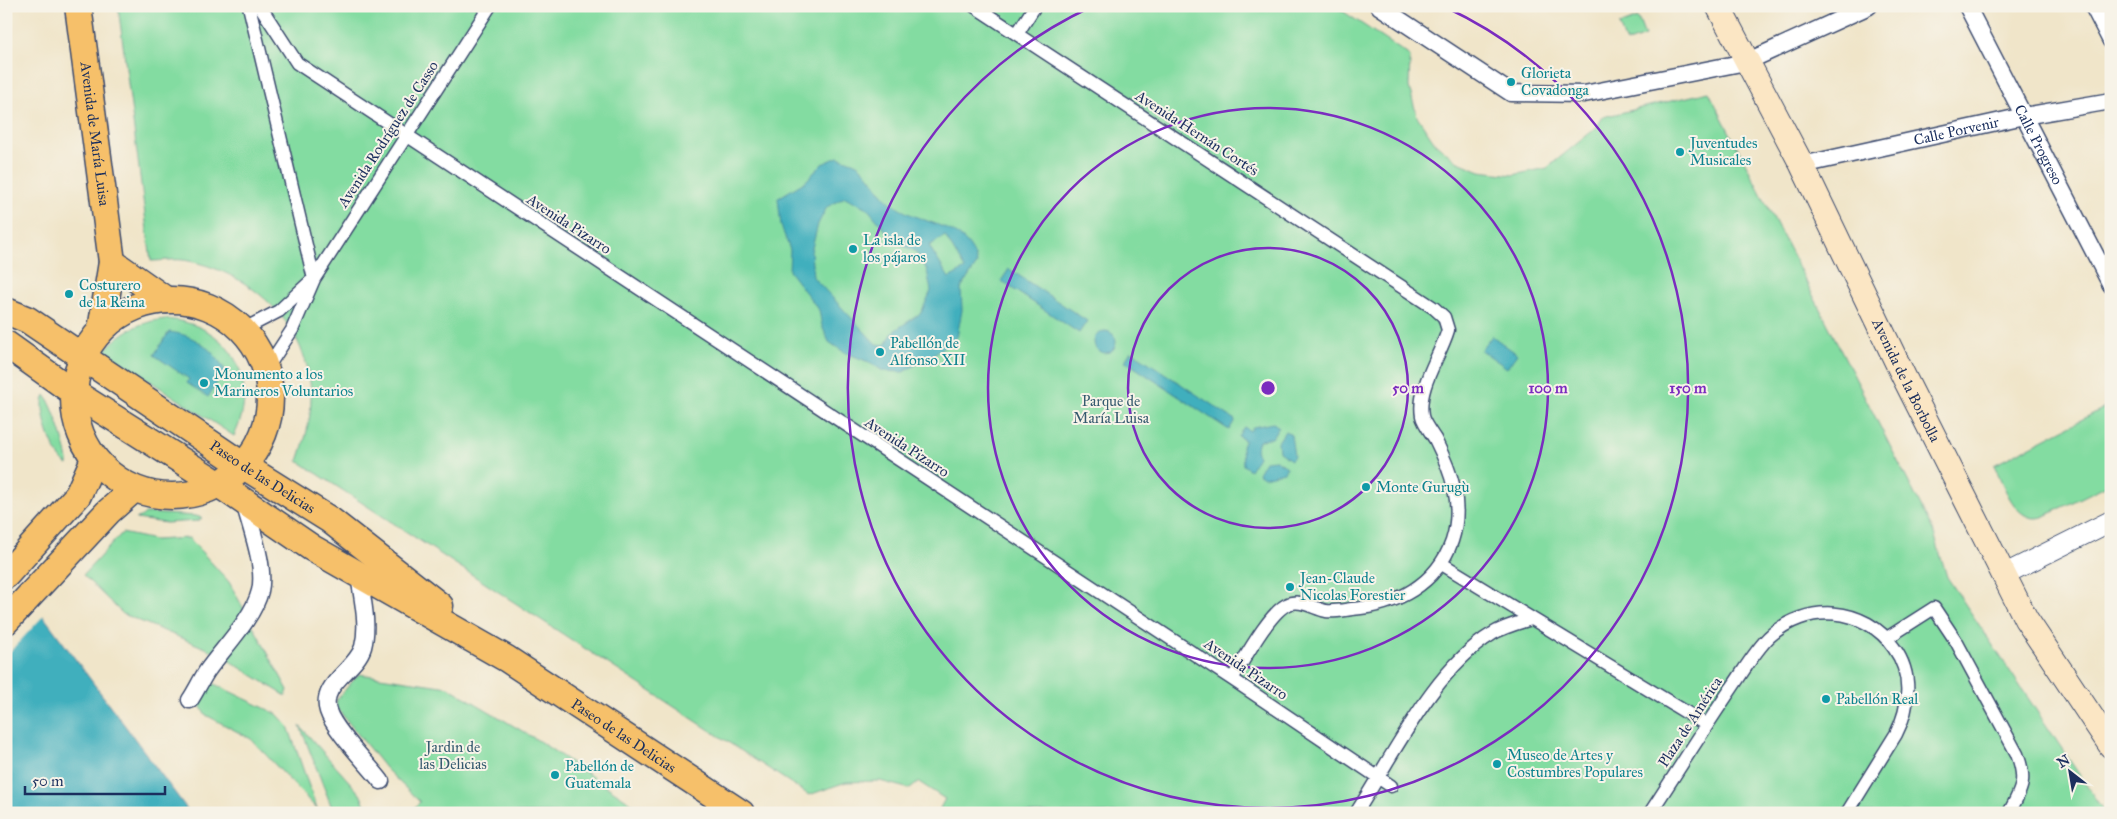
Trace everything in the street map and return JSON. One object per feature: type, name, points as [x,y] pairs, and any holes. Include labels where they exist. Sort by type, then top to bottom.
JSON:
[{"type":"main road","name":"Avenida de María Luisa","points":[[78,6],[112,262],[101,330]]},
{"type":"main road","name":"Avenida de la Borbolla","points":[[1718,6],[1802,165],[1904,377],[2026,619],[2111,746]]},
{"type":"main road","points":[[112,262],[166,300]]},
{"type":"main road","points":[[166,300],[207,305],[227,315],[244,329],[258,348],[267,368],[271,394],[269,420],[259,445],[244,466],[220,485],[199,493],[177,497],[155,495],[134,489],[112,477],[94,459],[82,439],[75,416],[74,392],[82,357],[101,330],[131,308],[166,300]]},
{"type":"main road","name":"Paseo de las Delicias","points":[[6,311],[28,320],[244,466],[330,520],[508,659]]},
{"type":"main road","name":"Paseo de las Delicias","points":[[6,344],[74,392],[220,485],[312,548],[508,659],[741,813]]},
{"type":"main road","points":[[6,575],[75,498],[82,488],[94,459]]},
{"type":"main road","points":[[6,621],[103,518],[134,489]]},
{"type":"street","points":[[249,6],[314,279],[292,330],[267,368]]},
{"type":"street","name":"Avenida Pizarro","points":[[260,6],[297,63],[1232,679],[1391,786]]},
{"type":"street","name":"Avenida Rodríguez de Casso","points":[[314,279],[490,6]]},
{"type":"street","name":"Avenida Hernán Cortés","points":[[974,6],[1434,308],[1444,317],[1448,330],[1425,383],[1422,417],[1445,458],[1452,477],[1456,498],[1456,520],[1452,540],[1442,564]]},
{"type":"street","points":[[1016,34],[1035,6]]},
{"type":"street","points":[[1378,6],[1511,93],[1584,94],[1746,62],[1869,6]]},
{"type":"street","name":"Calle Progreso","points":[[1967,6],[2111,284]]},
{"type":"street","points":[[2093,6],[2111,41]]},
{"type":"street","name":"Calle Porvenir","points":[[1802,165],[2024,116],[2111,101]]},
{"type":"street","points":[[244,329],[278,311],[314,279]]},
{"type":"street","points":[[190,700],[206,671],[248,616],[260,591],[261,572],[258,552],[244,502]]},
{"type":"street","points":[[2003,575],[2111,521]]},
{"type":"street","points":[[1232,679],[1276,613],[1288,604],[1308,603],[1327,611],[1373,607],[1399,599],[1425,582],[1442,564],[1707,725]]},
{"type":"street","points":[[359,575],[365,620],[363,648],[350,669],[333,684],[328,697],[327,710],[334,723],[381,781]]},
{"type":"street","points":[[1847,813],[1903,721],[1908,692],[1902,663],[1887,638],[1934,608],[1956,641],[2017,754],[2023,770],[2023,783],[2009,813]]},
{"type":"street","name":"Plaza de América","points":[[1650,813],[1758,650],[1780,628],[1805,616],[1820,613],[1849,615],[1876,628],[1887,638]]},
{"type":"street","points":[[1356,813],[1434,690],[1461,657],[1493,633],[1531,619]]},
{"type":"green space","name":"Parque de María Luisa","points":[[118,6],[1335,6],[1410,56],[1409,87],[1417,116],[1435,143],[1456,161],[1480,171],[1513,175],[1547,168],[1596,128],[1603,117],[1709,92],[1933,530],[1947,577],[2105,813],[944,813],[940,808],[945,799],[919,782],[910,789],[880,781],[846,782],[809,795],[298,461],[307,430],[311,398],[308,373],[301,349],[290,327],[274,308],[256,292],[235,278],[213,268],[189,261],[151,261]]},
{"type":"green space","points":[[1638,18],[1645,36],[1626,43],[1619,25]]},
{"type":"green space","points":[[165,319],[187,323],[207,331],[222,343],[234,358],[241,375],[244,394],[242,415],[234,436],[104,351],[117,338],[131,329],[156,320]]},
{"type":"green space","points":[[45,395],[60,429],[68,465],[57,453],[48,433],[43,411]]},
{"type":"green space","points":[[2104,408],[2111,421],[2111,483],[2043,517],[2033,518],[2025,515],[2012,502],[1994,465]]},
{"type":"green space","points":[[148,513],[202,518],[198,521],[166,523],[136,519]]},
{"type":"green space","points":[[122,533],[155,540],[189,538],[229,582],[288,690],[286,696],[215,652],[123,614],[83,575]]},
{"type":"green space","name":"Jardin de las Delicias","points":[[359,674],[448,687],[539,741],[646,813],[409,813],[420,802],[386,769],[336,707],[337,699]]},
{"type":"green space","points":[[208,681],[277,714],[288,726],[317,809],[251,739],[206,715],[199,704],[199,695]]},
{"type":"green space","points":[[300,726],[360,794],[369,813],[334,813]]},
{"type":"water","points":[[838,157],[857,164],[894,205],[905,212],[955,233],[965,240],[972,251],[977,264],[961,288],[962,310],[957,337],[931,356],[903,372],[883,371],[871,363],[844,352],[829,342],[822,326],[819,310],[789,271],[790,250],[781,226],[778,198],[806,181],[822,164]],"holes":[[[845,197],[867,208],[895,242],[915,251],[927,270],[931,291],[921,313],[894,331],[885,345],[876,344],[813,277],[811,252],[818,224],[827,207]],[[945,236],[965,269],[949,278],[929,246]]]},
{"type":"water","points":[[1009,269],[1087,321],[1079,333],[1001,281]]},
{"type":"water","points":[[1105,331],[1113,334],[1116,342],[1113,350],[1105,353],[1097,350],[1094,342],[1097,334]]},
{"type":"water","points":[[169,332],[187,336],[202,344],[214,355],[225,370],[208,397],[187,383],[189,379],[154,355]]},
{"type":"water","points":[[1492,336],[1517,354],[1507,368],[1481,350]]},
{"type":"water","points":[[1131,351],[1235,420],[1229,430],[1125,361]]},
{"type":"water","points":[[1273,423],[1279,427],[1272,438],[1259,441],[1256,449],[1258,457],[1250,470],[1243,465],[1242,446],[1245,440],[1238,436],[1244,427],[1250,431],[1253,427]]},
{"type":"water","points":[[1285,431],[1291,435],[1294,456],[1291,460],[1279,452],[1278,442]]},
{"type":"water","points":[[1276,460],[1287,467],[1284,472],[1264,477],[1258,473],[1265,461]]},
{"type":"water","points":[[6,566],[190,813],[6,813]]},
{"type":"pier","points":[[6,564],[44,615],[6,656]]},
{"type":"place","name":"Glorieta Covadonga","points":[[1511,82]]},
{"type":"place","name":"Juventudes Musicales","points":[[1680,152]]},
{"type":"place","name":"La isla de los pájaros","points":[[853,249]]},
{"type":"place","name":"Costurero de la Reina","points":[[69,294]]},
{"type":"place","name":"Pabellón de Alfonso XII","points":[[880,352]]},
{"type":"place","name":"Monumento a los Marineros Voluntarios","points":[[204,383]]},
{"type":"place","name":"Monte Gurugù","points":[[1366,487]]},
{"type":"place","name":"Jean-Claude Nicolas Forestier","points":[[1290,587]]},
{"type":"place","name":"Pabellón Real","points":[[1826,699]]},
{"type":"place","name":"Museo de Artes y Costumbres Populares","points":[[1497,764]]},
{"type":"place","name":"Pabellón de Guatemala","points":[[555,775]]}]
